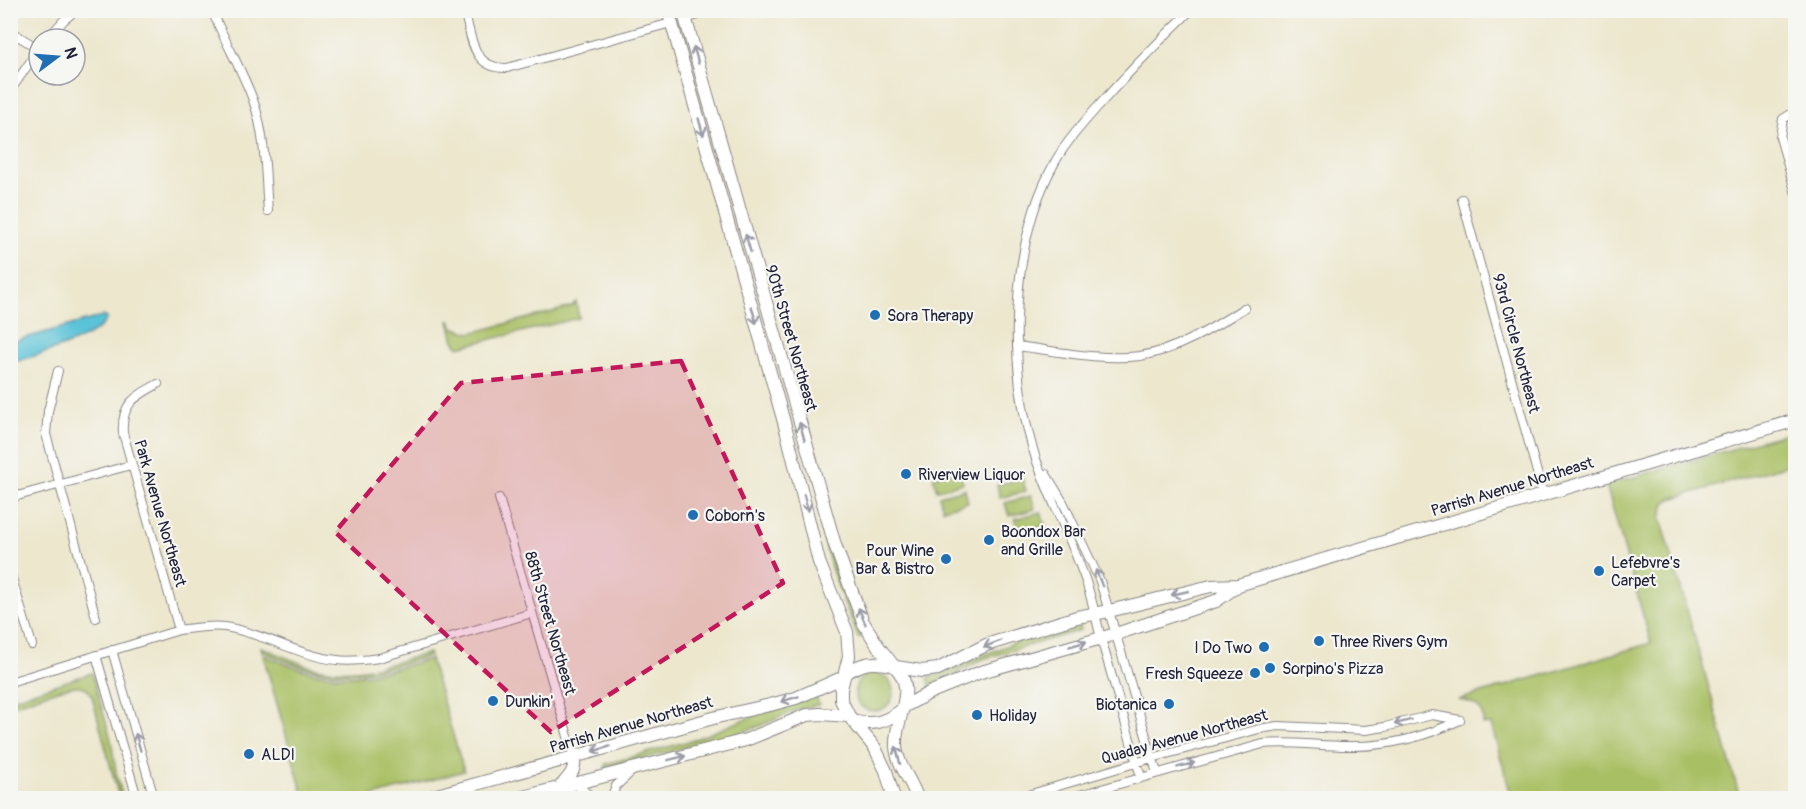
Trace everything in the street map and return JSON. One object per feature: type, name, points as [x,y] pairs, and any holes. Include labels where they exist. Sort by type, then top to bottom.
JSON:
[{"type":"main road","name":"90th Street Northeast","points":[[684,14],[835,545],[864,622],[878,646],[894,666]]},
{"type":"main road","name":"90th Street Northeast","points":[[669,17],[787,433],[819,562],[847,632],[849,656],[844,675]]},
{"type":"main road","name":"Parrish Avenue Northeast","points":[[894,666],[921,671],[938,669],[986,645],[1077,617],[1211,586],[1238,585],[1796,420]]},
{"type":"main road","name":"Parrish Avenue Northeast","points":[[904,707],[931,692],[981,672],[1116,634],[1216,601],[1238,585]]},
{"type":"main road","points":[[894,798],[886,771],[875,748],[851,719],[841,700],[844,675],[865,663],[874,662],[894,666],[905,685],[904,707],[896,732],[897,755],[917,798]]},
{"type":"main road","name":"Parrish Avenue Northeast","points":[[426,798],[796,698],[844,675]]},
{"type":"main road","points":[[519,798],[746,740],[807,716],[820,714],[875,724],[885,722],[904,707]]},
{"type":"main road","points":[[560,787],[573,772],[574,757]]},
{"type":"street","points":[[58,27],[76,10]]},
{"type":"street","points":[[212,10],[246,82],[257,114],[264,141],[268,211]]},
{"type":"street","points":[[464,10],[482,62],[489,66],[507,68],[669,17]]},
{"type":"street","points":[[684,14],[712,10]]},
{"type":"street","points":[[1141,777],[1087,584],[1054,507],[1026,427],[1019,391],[1017,346],[1019,300],[1026,246],[1038,199],[1056,162],[1070,139],[1118,84],[1189,11]]},
{"type":"street","points":[[10,31],[27,42]]},
{"type":"street","points":[[10,91],[27,66]]},
{"type":"street","points":[[1796,111],[1783,119],[1780,137],[1796,194]]},
{"type":"street","name":"93rd Circle Northeast","points":[[1462,200],[1543,494]]},
{"type":"street","points":[[1017,346],[1120,357],[1141,356],[1179,344],[1216,326],[1244,308]]},
{"type":"street","points":[[58,371],[45,423],[58,485],[96,618]]},
{"type":"street","name":"Park Avenue Northeast","points":[[158,384],[131,401],[123,415],[123,433],[179,630]]},
{"type":"street","points":[[1036,458],[1063,502],[1100,581],[1156,773]]},
{"type":"street","points":[[10,498],[131,465]]},
{"type":"street","name":"88th Street Northeast","points":[[499,498],[574,757]]},
{"type":"street","points":[[10,572],[32,645]]},
{"type":"street","points":[[10,682],[179,630],[196,627],[223,627],[251,634],[311,655],[338,661],[363,660],[379,658],[532,613]]},
{"type":"street","points":[[112,650],[154,798]]},
{"type":"street","points":[[96,655],[137,798]]},
{"type":"street","name":"Quaday Avenue Northeast","points":[[1018,798],[1259,729],[1278,726],[1366,730],[1432,715],[1460,720],[1438,730],[1378,746],[1282,742],[1263,744],[1069,798]]},
{"type":"street","points":[[611,798],[616,786],[634,769]]},
{"type":"street","points":[[574,783],[593,798]]},
{"type":"highlighted area","points":[[681,361],[783,583],[551,732],[335,532],[461,383]]},
{"type":"green space","points":[[576,302],[579,318],[459,347],[454,341],[449,320],[455,328],[471,333],[560,310]]},
{"type":"green space","points":[[1795,431],[1795,463],[1671,499],[1665,503],[1661,518],[1740,798],[1512,798],[1491,724],[1483,725],[1482,714],[1477,706],[1458,700],[1651,643],[1606,485]]},
{"type":"green space","points":[[959,470],[963,483],[937,490],[933,477]]},
{"type":"green space","points":[[1022,478],[1026,491],[1000,498],[997,485]]},
{"type":"green space","points":[[965,489],[968,502],[943,509],[939,496]]},
{"type":"green space","points":[[1031,496],[1035,509],[1009,516],[1005,503]]},
{"type":"green space","points":[[1041,512],[1045,526],[1019,533],[1015,519]]},
{"type":"green space","points":[[821,528],[825,528],[866,635],[858,638],[832,570]]},
{"type":"green space","points":[[1080,624],[1081,630],[983,659],[930,685],[928,677],[945,673],[1017,642]]},
{"type":"green space","points":[[261,647],[309,666],[339,671],[369,668],[429,653],[430,656],[371,671],[341,673],[310,669],[262,651]]},
{"type":"green space","points":[[263,655],[311,672],[342,676],[372,674],[430,659],[464,771],[366,798],[304,798]]},
{"type":"green space","points":[[92,673],[111,740],[123,798],[119,798],[92,696],[86,689],[75,686],[11,706],[11,699]]},
{"type":"green space","points":[[874,673],[888,678],[893,692],[888,706],[874,711],[860,706],[855,692],[860,678]]},
{"type":"green space","points":[[816,696],[819,705],[792,712],[749,730],[606,768],[606,764],[693,740],[761,713]]},
{"type":"water","points":[[103,316],[107,318],[101,326],[78,340],[11,363],[11,342]]},
{"type":"place","name":"Sora Therapy","points":[[875,315]]},
{"type":"place","name":"Riverview Liquor","points":[[906,474]]},
{"type":"place","name":"Coborn's","points":[[693,515]]},
{"type":"place","name":"Boondox Bar and Grille","points":[[989,540]]},
{"type":"place","name":"Pour Wine Bar & Bistro","points":[[946,559]]},
{"type":"place","name":"Lefebvre's Carpet","points":[[1599,571]]},
{"type":"place","name":"Three Rivers Gym","points":[[1319,641]]},
{"type":"place","name":"I Do Two","points":[[1264,647]]},
{"type":"place","name":"Sorpino's Pizza","points":[[1270,668]]},
{"type":"place","name":"Fresh Squeeze","points":[[1255,673]]},
{"type":"place","name":"Dunkin'","points":[[493,701]]},
{"type":"place","name":"Biotanica","points":[[1169,704]]},
{"type":"place","name":"Holiday","points":[[977,715]]},
{"type":"place","name":"ALDI","points":[[249,754]]}]
